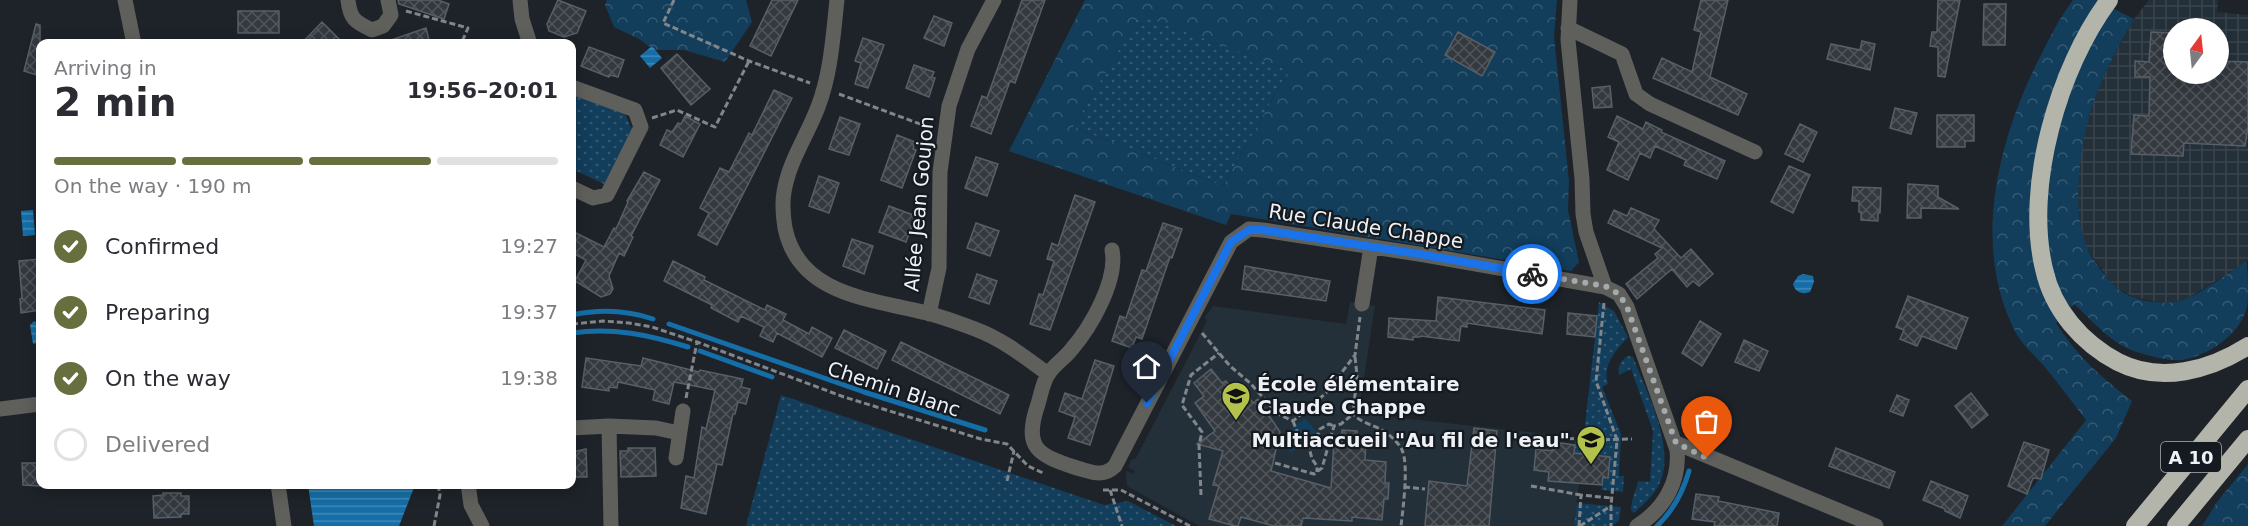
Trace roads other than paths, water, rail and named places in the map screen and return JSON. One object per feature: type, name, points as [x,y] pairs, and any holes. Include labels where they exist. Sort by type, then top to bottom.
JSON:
[{"type":"highway","points":[[2109,0],[2091,28],[2065,81],[2044,160],[2039,224],[2043,269],[2051,290],[2061,310],[2085,340],[2104,355],[2143,371],[2165,373],[2209,367],[2228,359],[2248,346]]},
{"type":"highway","name":"A 10","points":[[2135,526],[2248,389]]},
{"type":"highway","name":"A 10","points":[[2176,526],[2248,439]]},
{"type":"street","points":[[125,0],[133,39]]},
{"type":"street","points":[[348,0],[350,14],[358,24],[372,30],[383,26],[391,15],[389,3]]},
{"type":"street","points":[[520,0],[522,19],[528,39]]},
{"type":"street","points":[[837,0],[824,88],[790,170],[784,193],[783,216],[788,241],[797,259],[813,276],[832,288],[853,296],[929,314],[993,337],[1048,374],[1072,349],[1104,296],[1114,267],[1112,250]]},
{"type":"street","name":"Allée Jean Goujon","points":[[929,314],[939,268],[939,182],[949,106],[968,49],[994,0]]},
{"type":"street","points":[[1570,0],[1568,28],[1586,232],[1605,286],[1619,294],[1627,307],[1676,443],[1678,460],[1673,484],[1660,506],[1637,526]]},
{"type":"street","points":[[1568,28],[1622,54],[1636,94],[1650,104],[1755,153]]},
{"type":"street","points":[[576,88],[634,110],[641,127],[607,195],[593,198],[576,190]]},
{"type":"street","name":"Rue Claude Chappe","points":[[1048,374],[1031,431],[1033,443],[1048,458],[1097,474],[1110,471],[1115,466],[1231,242],[1239,234],[1249,230],[1263,230],[1605,286]]},
{"type":"street","points":[[1362,304],[1371,247]]},
{"type":"street","points":[[0,409],[36,404]]},
{"type":"street","points":[[675,458],[683,411]]},
{"type":"street","points":[[576,428],[609,426],[656,428],[679,433]]},
{"type":"street","points":[[609,426],[611,526]]},
{"type":"street","points":[[1676,443],[1876,526]]},
{"type":"street","points":[[279,489],[284,526]]},
{"type":"street","points":[[468,489],[471,506],[482,526]]},
{"type":"water","points":[[652,46],[662,58],[650,68],[640,56]]},
{"type":"water","points":[[33,210],[35,235],[23,236],[21,211]]},
{"type":"water","points":[[1803,274],[1813,276],[1814,282],[1810,292],[1799,292],[1794,287],[1793,284],[1798,276]]},
{"type":"water","points":[[34,321],[36,322],[36,343],[33,344],[30,325]]},
{"type":"water","points":[[309,489],[413,489],[399,526],[314,526]]},
{"type":"waterway","points":[[576,314],[613,311],[653,319]]},
{"type":"waterway","points":[[669,324],[864,392],[985,430]]},
{"type":"waterway","points":[[576,332],[631,333],[688,347]]},
{"type":"waterway","points":[[700,351],[772,377]]},
{"type":"waterway","points":[[1657,526],[1677,501],[1689,471]]},
{"type":"place","name":"École élémentaire Claude Chappe","points":[[1236,422]]},
{"type":"place","name":"Multiaccueil \"Au fil de l'eau\"","points":[[1591,466]]}]
